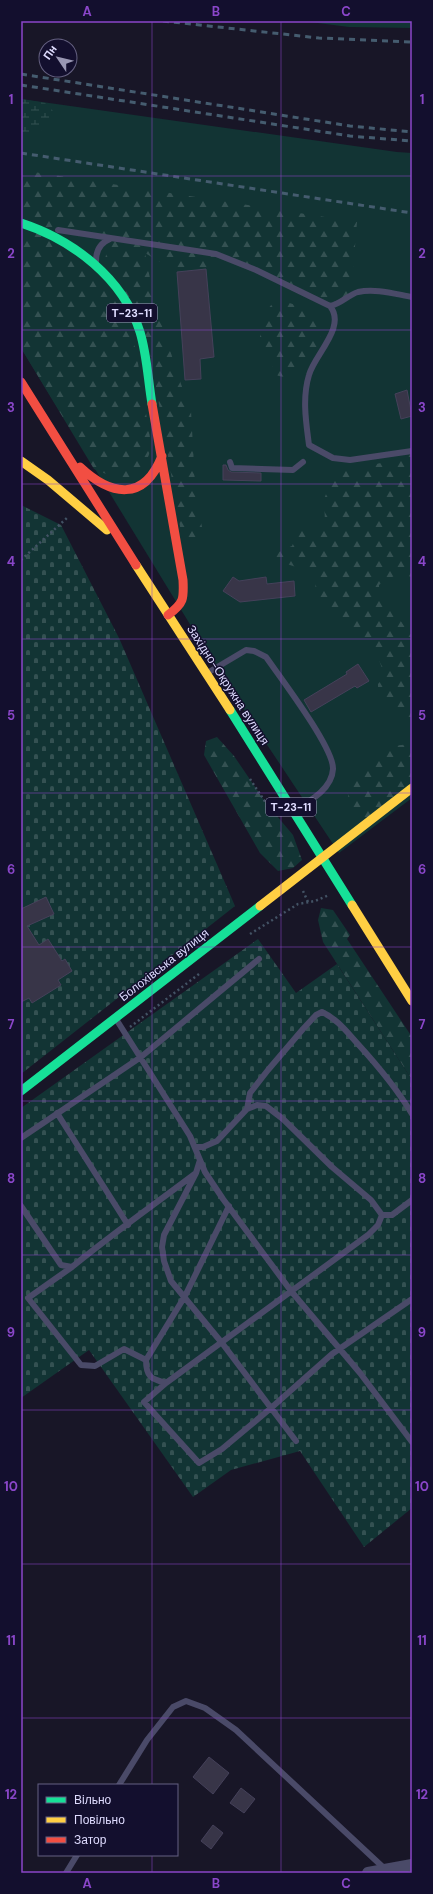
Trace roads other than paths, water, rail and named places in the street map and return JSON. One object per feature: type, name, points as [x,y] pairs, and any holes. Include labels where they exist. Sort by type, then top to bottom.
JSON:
[{"type":"main road","name":"Т-23-11","points":[[25,224],[66,243],[99,270],[121,295],[131,311],[140,333],[183,580],[184,600],[181,606],[168,615]]},
{"type":"main road","name":"Західно-Окружна вулиця","points":[[21,382],[120,542],[207,673],[412,1001]]},
{"type":"main road","points":[[64,450],[82,470],[98,483],[112,489],[122,490],[145,484],[159,466],[162,456]]},
{"type":"main road","name":"Т-23-11","points":[[21,460],[48,480],[120,542]]},
{"type":"main road","name":"Болохівська вулиця","points":[[21,1091],[412,788]]},
{"type":"street","points":[[368,1873],[385,1869],[410,1868]]},
{"type":"lane","points":[[25,224],[110,239],[216,254],[256,270],[330,306],[334,310],[335,318]]},
{"type":"lane","points":[[99,270],[96,262],[96,254],[102,244],[110,239]]},
{"type":"lane","points":[[412,297],[383,292],[359,292],[351,295],[338,309],[333,330],[309,374],[305,397],[309,446],[333,458],[350,460],[412,451]]},
{"type":"lane","points":[[330,306],[345,301]]},
{"type":"lane","points":[[230,462],[232,468],[270,470],[293,470],[303,462]]},
{"type":"lane","points":[[207,673],[246,650],[254,651],[266,657],[326,747],[333,769],[330,780],[313,799],[294,811]]},
{"type":"lane","points":[[21,1138],[141,1057],[259,959]]},
{"type":"lane","points":[[247,1109],[250,1093],[303,1029],[316,1015],[322,1012],[333,1018],[383,1073],[396,1088],[412,1114]]},
{"type":"lane","points":[[116,1018],[141,1057],[154,1081],[190,1136],[205,1172],[291,1291],[360,1373],[412,1442]]},
{"type":"lane","points":[[195,1147],[203,1147],[217,1141],[247,1109],[257,1105],[266,1106],[283,1119],[332,1167],[371,1200],[382,1215]]},
{"type":"lane","points":[[57,1113],[128,1225]]},
{"type":"lane","points":[[200,1160],[196,1173],[164,1235],[162,1247],[164,1261],[171,1281],[222,1343],[296,1441]]},
{"type":"lane","points":[[146,1360],[124,1349],[95,1366],[81,1365],[28,1298],[72,1267],[100,1244],[128,1225],[196,1173]]},
{"type":"lane","points":[[382,1215],[392,1215],[412,1200]]},
{"type":"lane","points":[[21,1206],[61,1265],[72,1267]]},
{"type":"lane","points":[[166,1383],[150,1377],[146,1370],[146,1360],[184,1296],[229,1206]]},
{"type":"lane","points":[[382,1215],[378,1225],[368,1235],[166,1383],[144,1402],[199,1463],[222,1449],[340,1349],[412,1299]]},
{"type":"lane","points":[[120,1784],[146,1740],[173,1707],[186,1701],[205,1708],[236,1730],[385,1869]]},
{"type":"lane","points":[[66,1873],[76,1856]]},
{"type":"railway","points":[[163,21],[319,38],[412,42]]},
{"type":"railway","points":[[21,74],[350,126],[412,132]]},
{"type":"railway","points":[[21,85],[350,136],[412,141]]},
{"type":"railway","points":[[21,153],[412,213]]}]
